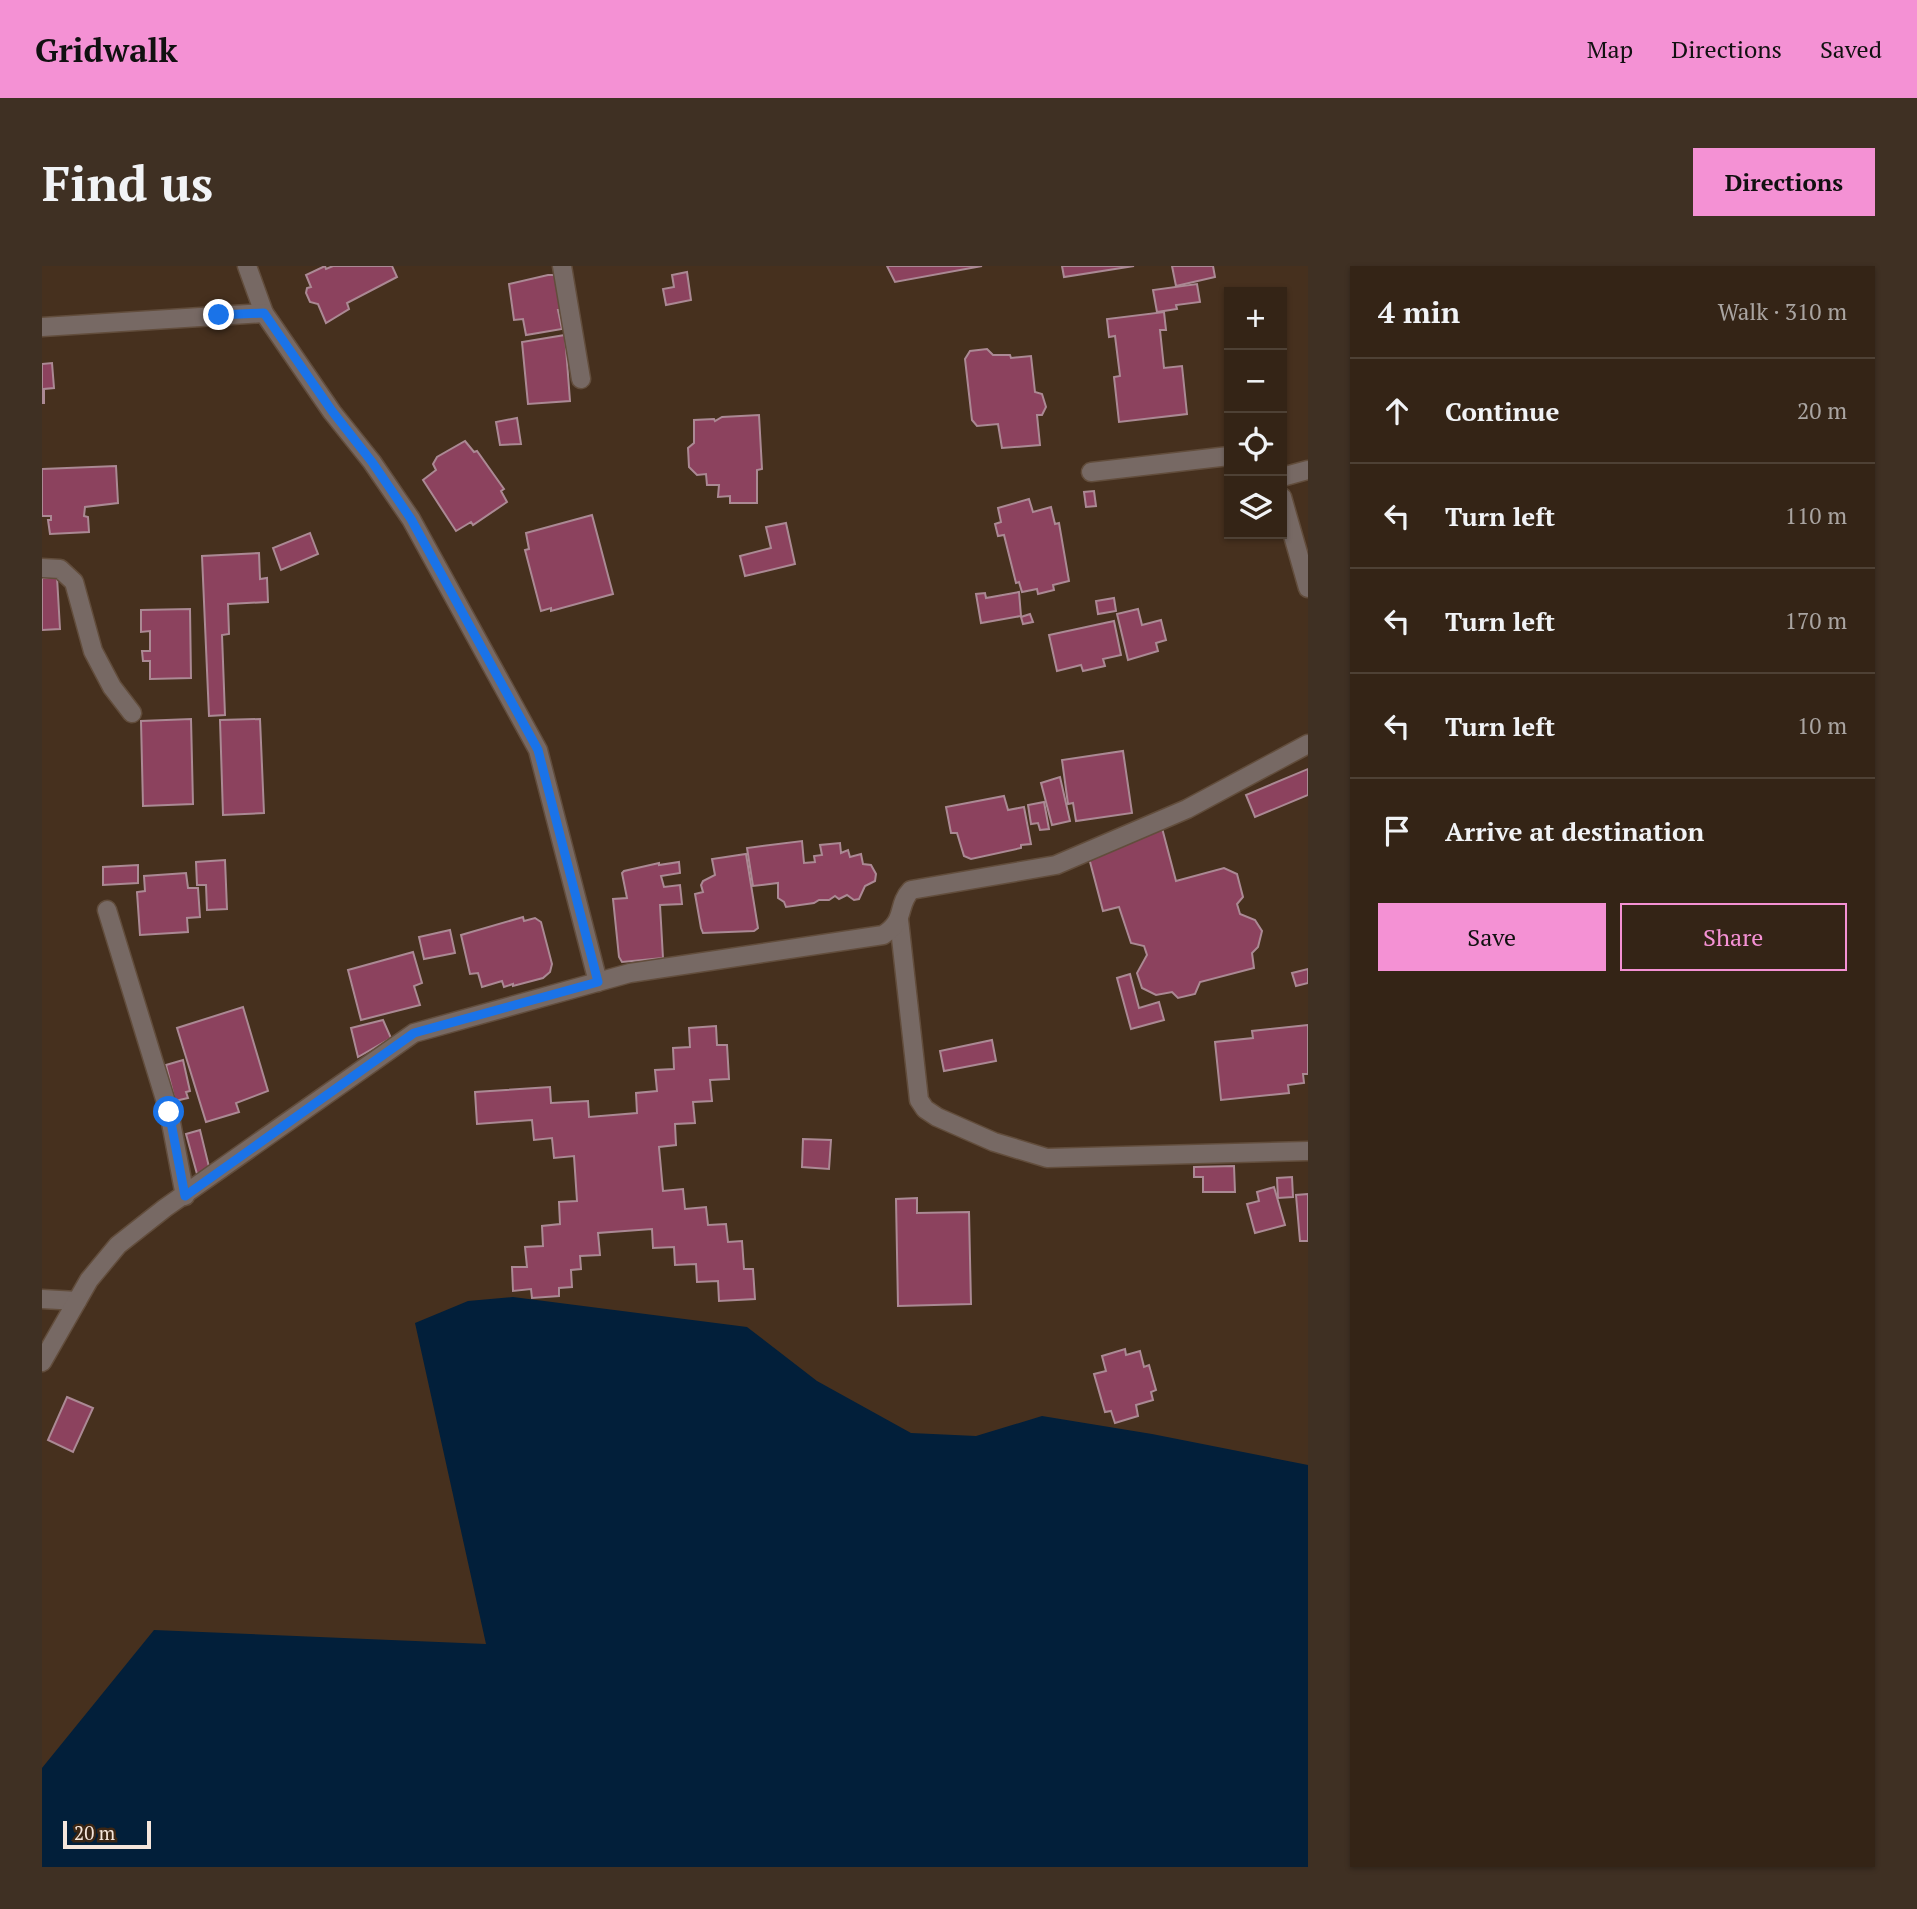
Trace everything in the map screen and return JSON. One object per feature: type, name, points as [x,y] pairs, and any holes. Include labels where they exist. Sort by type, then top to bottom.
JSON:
[{"type":"street","points":[[247,266],[264,313],[411,519],[538,750],[598,982]]},
{"type":"street","points":[[562,266],[581,379]]},
{"type":"street","points":[[42,327],[264,313]]},
{"type":"street","points":[[1091,472],[1224,457]]},
{"type":"street","points":[[1286,476],[1308,470]]},
{"type":"street","points":[[1287,514],[1308,588]]},
{"type":"street","points":[[42,568],[60,569],[74,582],[93,651],[112,687],[132,713]]},
{"type":"street","points":[[1308,744],[1187,809],[1056,864],[911,890],[906,895],[900,920],[919,1100],[925,1109],[937,1117],[994,1142],[1047,1158],[1308,1152]]},
{"type":"street","points":[[107,909],[169,1112],[185,1196]]},
{"type":"street","points":[[42,1362],[89,1280],[118,1245],[414,1033],[629,972],[883,935],[900,920]]},
{"type":"street","points":[[42,1299],[77,1301]]},
{"type":"water","points":[[513,1297],[747,1327],[817,1381],[911,1433],[976,1436],[1042,1416],[1152,1434],[1308,1465],[1308,1867],[42,1867],[42,1768],[154,1630],[486,1644],[415,1323],[468,1301]]},
{"type":"building","points":[[325,266],[326,269],[333,266],[392,266],[397,277],[347,303],[349,309],[326,323],[318,304],[310,302],[306,293],[307,288],[311,287],[306,275]]},
{"type":"building","points":[[887,266],[982,266],[895,282]]},
{"type":"building","points":[[1062,266],[1134,266],[1064,277]]},
{"type":"building","points":[[1172,266],[1213,266],[1215,277],[1176,286]]},
{"type":"building","points":[[687,272],[691,300],[666,305],[663,289],[674,287],[672,275]]},
{"type":"building","points":[[556,275],[562,329],[526,335],[523,319],[514,320],[509,284]]},
{"type":"building","points":[[1197,284],[1200,302],[1176,305],[1177,309],[1157,312],[1153,290]]},
{"type":"building","points":[[1164,312],[1166,330],[1160,330],[1164,368],[1182,366],[1187,414],[1119,422],[1114,377],[1120,376],[1115,336],[1109,337],[1107,319]]},
{"type":"building","points":[[565,335],[570,401],[528,404],[522,342]]},
{"type":"building","points":[[987,349],[993,355],[1010,355],[1011,358],[1031,356],[1035,392],[1042,394],[1046,407],[1042,415],[1037,415],[1040,445],[1002,448],[998,424],[977,426],[972,420],[965,359],[970,351]]},
{"type":"building","points":[[52,363],[54,388],[44,389],[42,403],[42,364]]},
{"type":"building","points":[[759,415],[762,469],[757,470],[757,503],[730,503],[730,496],[718,497],[719,485],[707,485],[706,474],[697,475],[689,467],[688,448],[694,443],[694,420],[715,421],[722,417]]},
{"type":"building","points":[[517,418],[521,444],[500,445],[496,422]]},
{"type":"building","points":[[465,441],[474,452],[477,451],[504,489],[501,491],[507,502],[473,525],[471,522],[456,531],[423,480],[436,470],[433,464],[437,457]]},
{"type":"building","points":[[116,466],[118,503],[85,507],[84,516],[88,517],[89,532],[50,534],[48,520],[51,520],[51,516],[42,516],[42,469]]},
{"type":"building","points":[[1094,491],[1096,506],[1086,507],[1084,492]]},
{"type":"building","points":[[1029,499],[1033,512],[1051,507],[1055,524],[1059,523],[1069,581],[1053,585],[1054,590],[1038,594],[1037,589],[1022,592],[1019,582],[1016,583],[1004,535],[998,536],[995,524],[1001,522],[998,508]]},
{"type":"building","points":[[592,515],[613,594],[551,611],[551,608],[541,611],[525,550],[529,549],[526,533]]},
{"type":"building","points":[[786,523],[795,564],[745,576],[740,556],[771,548],[766,527]]},
{"type":"building","points":[[310,533],[318,554],[281,570],[273,548]]},
{"type":"building","points":[[259,553],[260,579],[267,578],[268,602],[228,604],[229,634],[222,635],[225,715],[209,716],[202,556]]},
{"type":"building","points":[[57,577],[60,629],[42,630],[42,578]]},
{"type":"building","points":[[1019,592],[1021,616],[981,623],[976,594],[985,593],[986,598]]},
{"type":"building","points":[[1114,598],[1116,611],[1098,614],[1096,601]]},
{"type":"building","points":[[190,609],[191,678],[150,679],[150,661],[143,661],[142,651],[150,651],[150,631],[141,632],[141,610]]},
{"type":"building","points":[[1138,609],[1142,625],[1161,620],[1166,640],[1156,643],[1158,651],[1128,660],[1117,614]]},
{"type":"building","points":[[1030,614],[1033,622],[1023,624],[1021,617]]},
{"type":"building","points":[[1114,621],[1121,655],[1103,659],[1105,666],[1083,671],[1081,665],[1057,671],[1049,635]]},
{"type":"building","points":[[191,719],[193,804],[143,806],[141,721]]},
{"type":"building","points":[[260,719],[264,813],[223,815],[220,720]]},
{"type":"building","points":[[1123,751],[1132,813],[1076,821],[1073,803],[1068,804],[1062,760]]},
{"type":"building","points":[[1308,769],[1308,795],[1255,817],[1246,795]]},
{"type":"building","points":[[1060,777],[1070,821],[1052,825],[1041,783]]},
{"type":"building","points":[[1004,796],[1008,810],[1024,807],[1031,844],[971,859],[964,856],[957,833],[951,833],[946,807]]},
{"type":"building","points":[[1044,802],[1049,829],[1040,830],[1038,823],[1031,824],[1028,805]]},
{"type":"building","points":[[1162,828],[1176,881],[1224,868],[1237,874],[1243,897],[1237,904],[1240,914],[1255,920],[1262,931],[1258,947],[1252,953],[1254,968],[1200,982],[1195,994],[1178,998],[1172,992],[1156,995],[1142,988],[1137,973],[1147,955],[1144,946],[1131,943],[1119,907],[1103,911],[1089,858]]},
{"type":"building","points":[[802,841],[804,863],[815,862],[814,856],[822,855],[820,845],[840,843],[841,853],[848,850],[850,857],[861,854],[863,864],[871,865],[876,874],[875,881],[865,886],[859,899],[854,900],[847,895],[839,899],[835,896],[829,900],[786,907],[778,898],[778,883],[753,886],[747,848]]},
{"type":"building","points":[[746,854],[758,928],[754,931],[703,933],[695,894],[703,892],[703,881],[715,875],[712,859]]},
{"type":"building","points":[[225,860],[227,909],[207,910],[206,885],[197,885],[196,862]]},
{"type":"building","points":[[679,862],[680,873],[661,876],[664,887],[680,885],[682,904],[660,905],[663,958],[622,962],[619,957],[613,899],[627,898],[622,873],[659,863]]},
{"type":"building","points":[[138,865],[138,883],[103,885],[103,867]]},
{"type":"building","points":[[186,873],[188,888],[198,888],[200,917],[187,918],[188,932],[140,935],[137,892],[145,891],[144,876]]},
{"type":"building","points":[[523,917],[524,921],[535,918],[541,922],[552,964],[550,972],[543,978],[513,986],[504,987],[502,981],[482,987],[478,973],[470,974],[461,935]]},
{"type":"building","points":[[450,930],[455,953],[424,959],[419,937]]},
{"type":"building","points":[[413,952],[422,983],[414,986],[420,1005],[361,1020],[348,970]]},
{"type":"building","points":[[1308,969],[1308,983],[1296,986],[1292,973]]},
{"type":"building","points":[[1130,974],[1139,1008],[1159,1002],[1164,1020],[1131,1029],[1117,978]]},
{"type":"building","points":[[243,1007],[268,1091],[236,1103],[239,1112],[206,1122],[177,1028]]},
{"type":"building","points":[[383,1020],[391,1038],[358,1057],[351,1028]]},
{"type":"building","points":[[1308,1025],[1308,1074],[1303,1074],[1304,1083],[1288,1085],[1289,1093],[1221,1100],[1215,1042],[1253,1038],[1252,1031]]},
{"type":"building","points":[[716,1026],[717,1045],[727,1045],[729,1079],[710,1080],[712,1101],[693,1102],[695,1123],[675,1124],[676,1145],[659,1147],[663,1191],[683,1189],[685,1209],[706,1207],[708,1225],[726,1224],[728,1242],[742,1241],[744,1269],[753,1269],[755,1299],[719,1301],[718,1281],[697,1282],[696,1264],[675,1265],[674,1247],[653,1248],[652,1229],[598,1233],[600,1255],[580,1256],[581,1269],[571,1270],[572,1287],[559,1288],[559,1296],[532,1298],[531,1289],[513,1291],[512,1267],[527,1267],[525,1247],[543,1246],[542,1226],[560,1224],[559,1202],[577,1201],[574,1156],[554,1158],[552,1138],[534,1140],[532,1120],[477,1124],[475,1092],[550,1087],[551,1103],[588,1101],[589,1117],[637,1113],[636,1093],[657,1091],[655,1070],[674,1069],[673,1048],[690,1047],[689,1028]]},
{"type":"building","points":[[992,1040],[996,1061],[944,1071],[940,1051]]},
{"type":"building","points":[[183,1060],[190,1091],[186,1092],[188,1098],[175,1101],[166,1065]]},
{"type":"building","points":[[200,1130],[210,1171],[197,1174],[186,1134]]},
{"type":"building","points":[[803,1139],[831,1140],[829,1169],[802,1167]]},
{"type":"building","points":[[1234,1166],[1235,1192],[1203,1192],[1203,1177],[1194,1177],[1194,1167]]},
{"type":"building","points":[[1292,1177],[1293,1197],[1278,1198],[1277,1178]]},
{"type":"building","points":[[1274,1187],[1285,1225],[1255,1233],[1247,1204],[1259,1201],[1257,1192]]},
{"type":"building","points":[[1308,1194],[1308,1241],[1300,1241],[1296,1195]]},
{"type":"building","points":[[917,1198],[917,1213],[969,1212],[971,1304],[898,1306],[896,1199]]},
{"type":"building","points":[[1125,1349],[1126,1355],[1140,1351],[1144,1367],[1149,1365],[1156,1390],[1151,1392],[1153,1400],[1136,1405],[1138,1416],[1115,1423],[1111,1411],[1105,1412],[1094,1374],[1106,1371],[1102,1356]]},
{"type":"building","points":[[67,1397],[93,1408],[73,1452],[48,1440]]},
{"type":"route","points":[[169,1112],[185,1196],[414,1033],[598,982],[538,750],[411,519],[264,313],[219,315]]}]
